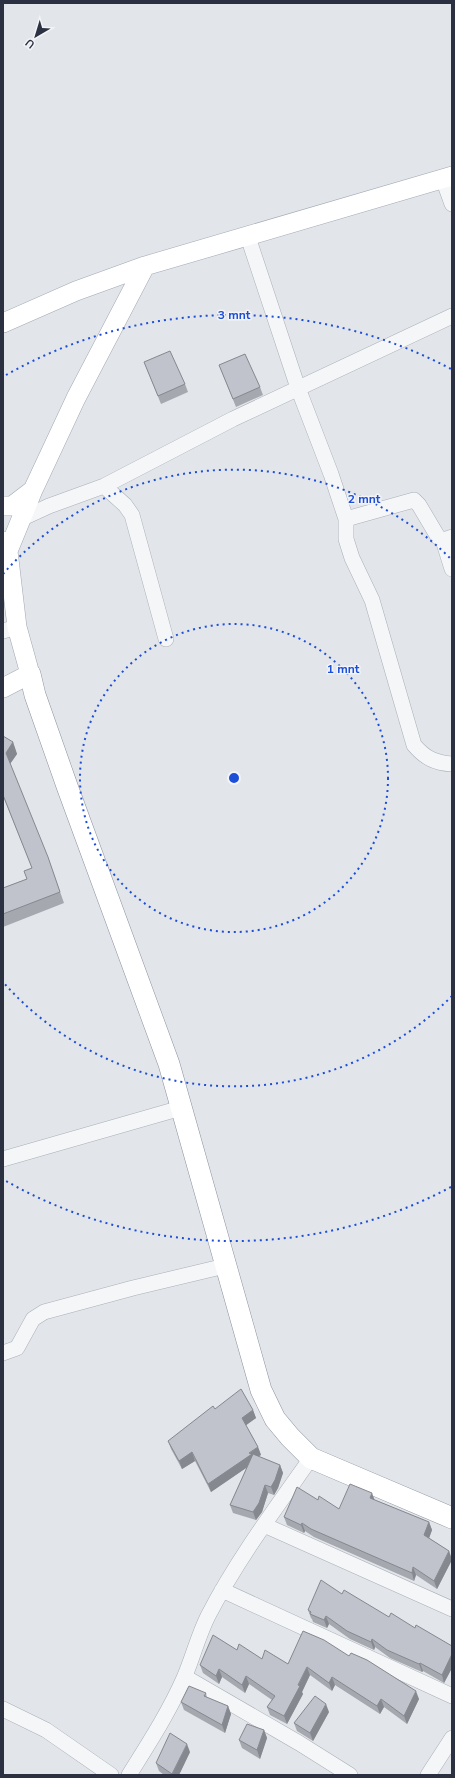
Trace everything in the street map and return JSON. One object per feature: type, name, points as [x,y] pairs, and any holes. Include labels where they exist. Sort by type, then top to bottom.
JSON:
[{"type":"highway","points":[[30,674],[65,779],[169,1064],[261,1390],[275,1419],[290,1438],[311,1458],[452,1518]]},
{"type":"main road","points":[[3,323],[76,291],[145,266],[248,237],[447,177]]},
{"type":"main road","points":[[3,688],[30,674],[10,629],[5,548],[23,518],[33,490],[76,398],[145,266]]},
{"type":"main road","points":[[3,506],[12,506],[33,490]]},
{"type":"street","points":[[447,177],[452,204]]},
{"type":"street","points":[[248,237],[298,388],[331,474],[346,519],[346,539],[349,549],[372,600],[414,745],[421,753],[430,759],[452,764]]},
{"type":"street","points":[[23,518],[49,506],[104,486],[177,447],[298,388],[452,316]]},
{"type":"street","points":[[104,486],[125,505],[132,515],[166,639]]},
{"type":"street","points":[[346,519],[414,500],[419,505],[434,533],[447,538],[452,569]]},
{"type":"street","points":[[3,1159],[181,1108]]},
{"type":"street","points":[[3,1353],[17,1348],[33,1319],[44,1312],[133,1288],[225,1266]]},
{"type":"street","points":[[129,1775],[167,1714],[185,1677],[201,1630],[222,1590],[264,1525],[311,1458]]},
{"type":"street","points":[[264,1525],[452,1609]]},
{"type":"street","points":[[222,1590],[452,1696]]},
{"type":"street","points":[[185,1677],[299,1742],[350,1775]]},
{"type":"street","points":[[3,1709],[46,1730],[111,1775]]},
{"type":"street","points":[[428,1775],[452,1738]]},
{"type":"building","points":[[170,351],[185,384],[158,396],[144,362]]},
{"type":"building","points":[[245,354],[260,387],[233,399],[219,365]]},
{"type":"building","points":[[3,736],[13,742],[6,753],[48,857],[60,892],[3,914],[3,888],[27,879],[24,871],[32,868],[3,795]]},
{"type":"building","points":[[241,1389],[253,1410],[242,1418],[258,1447],[249,1453],[252,1454],[208,1484],[192,1452],[179,1461],[168,1441],[213,1406],[215,1409]]},
{"type":"building","points":[[253,1454],[280,1465],[271,1487],[265,1485],[259,1503],[253,1512],[230,1505]]},
{"type":"building","points":[[350,1484],[372,1493],[370,1498],[429,1522],[424,1535],[449,1551],[434,1581],[413,1567],[412,1573],[311,1529],[302,1523],[301,1525],[284,1517],[297,1487],[318,1500],[319,1496],[339,1509]]},
{"type":"building","points":[[321,1580],[342,1594],[344,1590],[389,1617],[391,1613],[415,1628],[416,1625],[452,1646],[452,1654],[442,1675],[420,1663],[419,1664],[387,1650],[372,1639],[371,1642],[347,1631],[326,1616],[324,1620],[310,1614],[311,1612],[308,1610]]},
{"type":"building","points":[[303,1631],[324,1640],[349,1656],[351,1653],[367,1660],[416,1691],[404,1716],[381,1699],[377,1706],[332,1677],[329,1683],[307,1667],[298,1685],[300,1686],[284,1716],[267,1707],[275,1696],[246,1676],[242,1685],[219,1669],[216,1676],[200,1665],[213,1635],[237,1650],[239,1644],[262,1659],[265,1650],[288,1664]]},
{"type":"building","points":[[189,1686],[206,1693],[204,1696],[228,1706],[222,1725],[181,1702]]},
{"type":"building","points":[[315,1696],[326,1704],[310,1733],[294,1723]]},
{"type":"building","points":[[247,1724],[264,1730],[257,1750],[239,1740]]},
{"type":"building","points":[[170,1733],[187,1744],[172,1774],[156,1763]]}]
